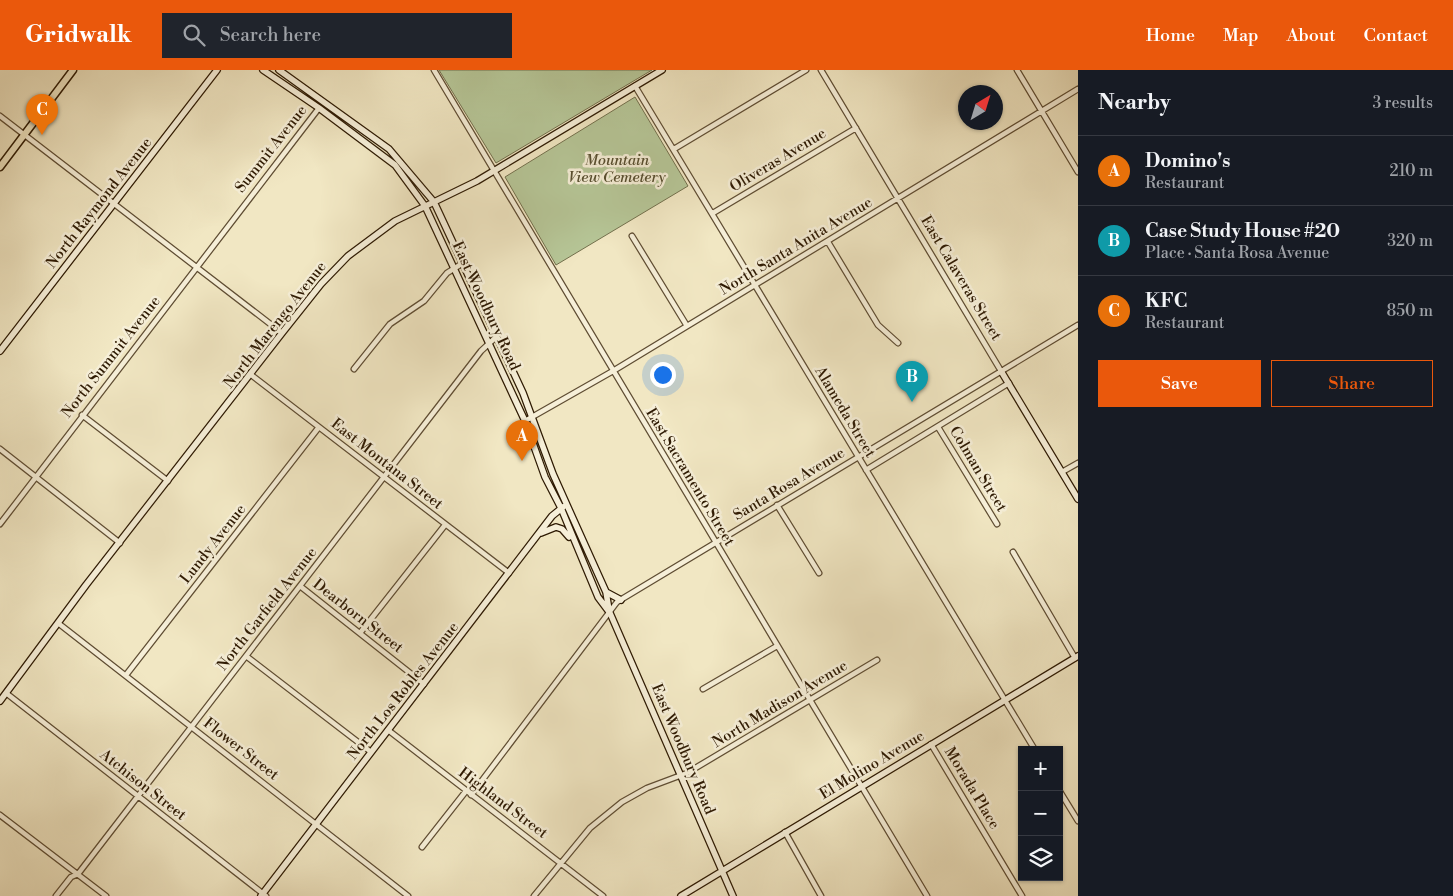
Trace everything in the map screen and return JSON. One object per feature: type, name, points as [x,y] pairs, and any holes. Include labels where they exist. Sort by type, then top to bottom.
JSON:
[{"type":"main road","points":[[0,166],[73,70]]},
{"type":"street","name":"North Raymond Avenue","points":[[0,352],[217,70]]},
{"type":"street","name":"East Woodbury Road","points":[[263,70],[319,108],[395,165],[425,206],[525,421],[538,459],[561,508],[573,541],[598,597],[610,612]]},
{"type":"street","name":"East Woodbury Road","points":[[279,70],[389,149],[434,202],[534,417],[546,456],[606,592],[610,612],[733,896]]},
{"type":"street","name":"East Sacramento Street","points":[[434,70],[927,896]]},
{"type":"street","name":"North Marengo Avenue","points":[[0,701],[282,333],[321,284],[348,256],[395,221],[493,171],[662,70]]},
{"type":"street","points":[[674,149],[806,70]]},
{"type":"street","name":"East Calaveras Street","points":[[821,70],[1078,499]]},
{"type":"street","points":[[1016,70],[1078,172]]},
{"type":"street","name":"Alameda Street","points":[[636,86],[1033,746]]},
{"type":"street","name":"North Santa Anita Avenue","points":[[525,421],[613,371],[1078,90]]},
{"type":"street","name":"Summit Avenue","points":[[243,206],[319,108]]},
{"type":"street","points":[[0,116],[282,333]]},
{"type":"street","name":"Oliveras Avenue","points":[[713,213],[856,128]]},
{"type":"street","name":"North Summit Avenue","points":[[0,524],[243,206]]},
{"type":"street","points":[[632,236],[687,326]]},
{"type":"street","points":[[828,242],[878,325],[898,343]]},
{"type":"street","points":[[354,370],[390,324],[424,301],[447,273],[463,262]]},
{"type":"street","name":"Santa Rosa Avenue","points":[[422,847],[469,793],[621,600],[1078,325]]},
{"type":"street","name":"North Garfield Avenue","points":[[56,896],[71,877],[78,874],[384,477],[489,343],[496,337]]},
{"type":"street","name":"East Montana Street","points":[[250,374],[508,573]]},
{"type":"street","name":"Santa Rosa Avenue","points":[[866,470],[938,427],[956,413],[1009,383]]},
{"type":"street","points":[[82,415],[169,481]]},
{"type":"street","name":"Lundy Avenue","points":[[126,675],[319,427]]},
{"type":"street","name":"Colman Street","points":[[938,427],[997,524]]},
{"type":"street","points":[[0,449],[120,543]]},
{"type":"street","points":[[538,459],[546,456]]},
{"type":"street","points":[[1062,472],[1078,463]]},
{"type":"street","name":"North Los Robles Avenue","points":[[263,895],[553,515],[568,505]]},
{"type":"street","points":[[776,505],[819,573]]},
{"type":"street","points":[[360,634],[445,524]]},
{"type":"street","points":[[539,534],[556,527],[562,529],[573,541]]},
{"type":"street","points":[[1013,552],[1076,657]]},
{"type":"street","name":"Dearborn Street","points":[[300,586],[424,684]]},
{"type":"street","points":[[606,592],[621,600]]},
{"type":"street","name":"Flower Street","points":[[58,623],[408,896]]},
{"type":"street","points":[[703,689],[777,646]]},
{"type":"street","points":[[246,656],[371,752]]},
{"type":"street","name":"El Molino Avenue","points":[[681,896],[1076,657]]},
{"type":"street","name":"North Madison Avenue","points":[[534,896],[590,828],[622,802],[647,788],[687,773],[877,660]]},
{"type":"street","name":"Atchison Street","points":[[6,693],[263,895]]},
{"type":"street","name":"Highland Street","points":[[388,730],[603,896]]},
{"type":"street","name":"Morada Place","points":[[931,744],[1022,896]]},
{"type":"street","points":[[1060,791],[1078,821]]},
{"type":"street","points":[[0,815],[106,896]]},
{"type":"street","points":[[785,832],[821,896]]},
{"type":"green space","name":"Mountain View Cemetery","points":[[439,70],[652,70],[496,163]]},
{"type":"green space","name":"Mountain View Cemetery","points":[[635,97],[688,186],[556,265],[505,177]]},
{"type":"place","name":"KFC","points":[[42,135]]},
{"type":"place","name":"Case Study House #20","points":[[912,402]]},
{"type":"place","name":"Domino's","points":[[522,461]]}]
